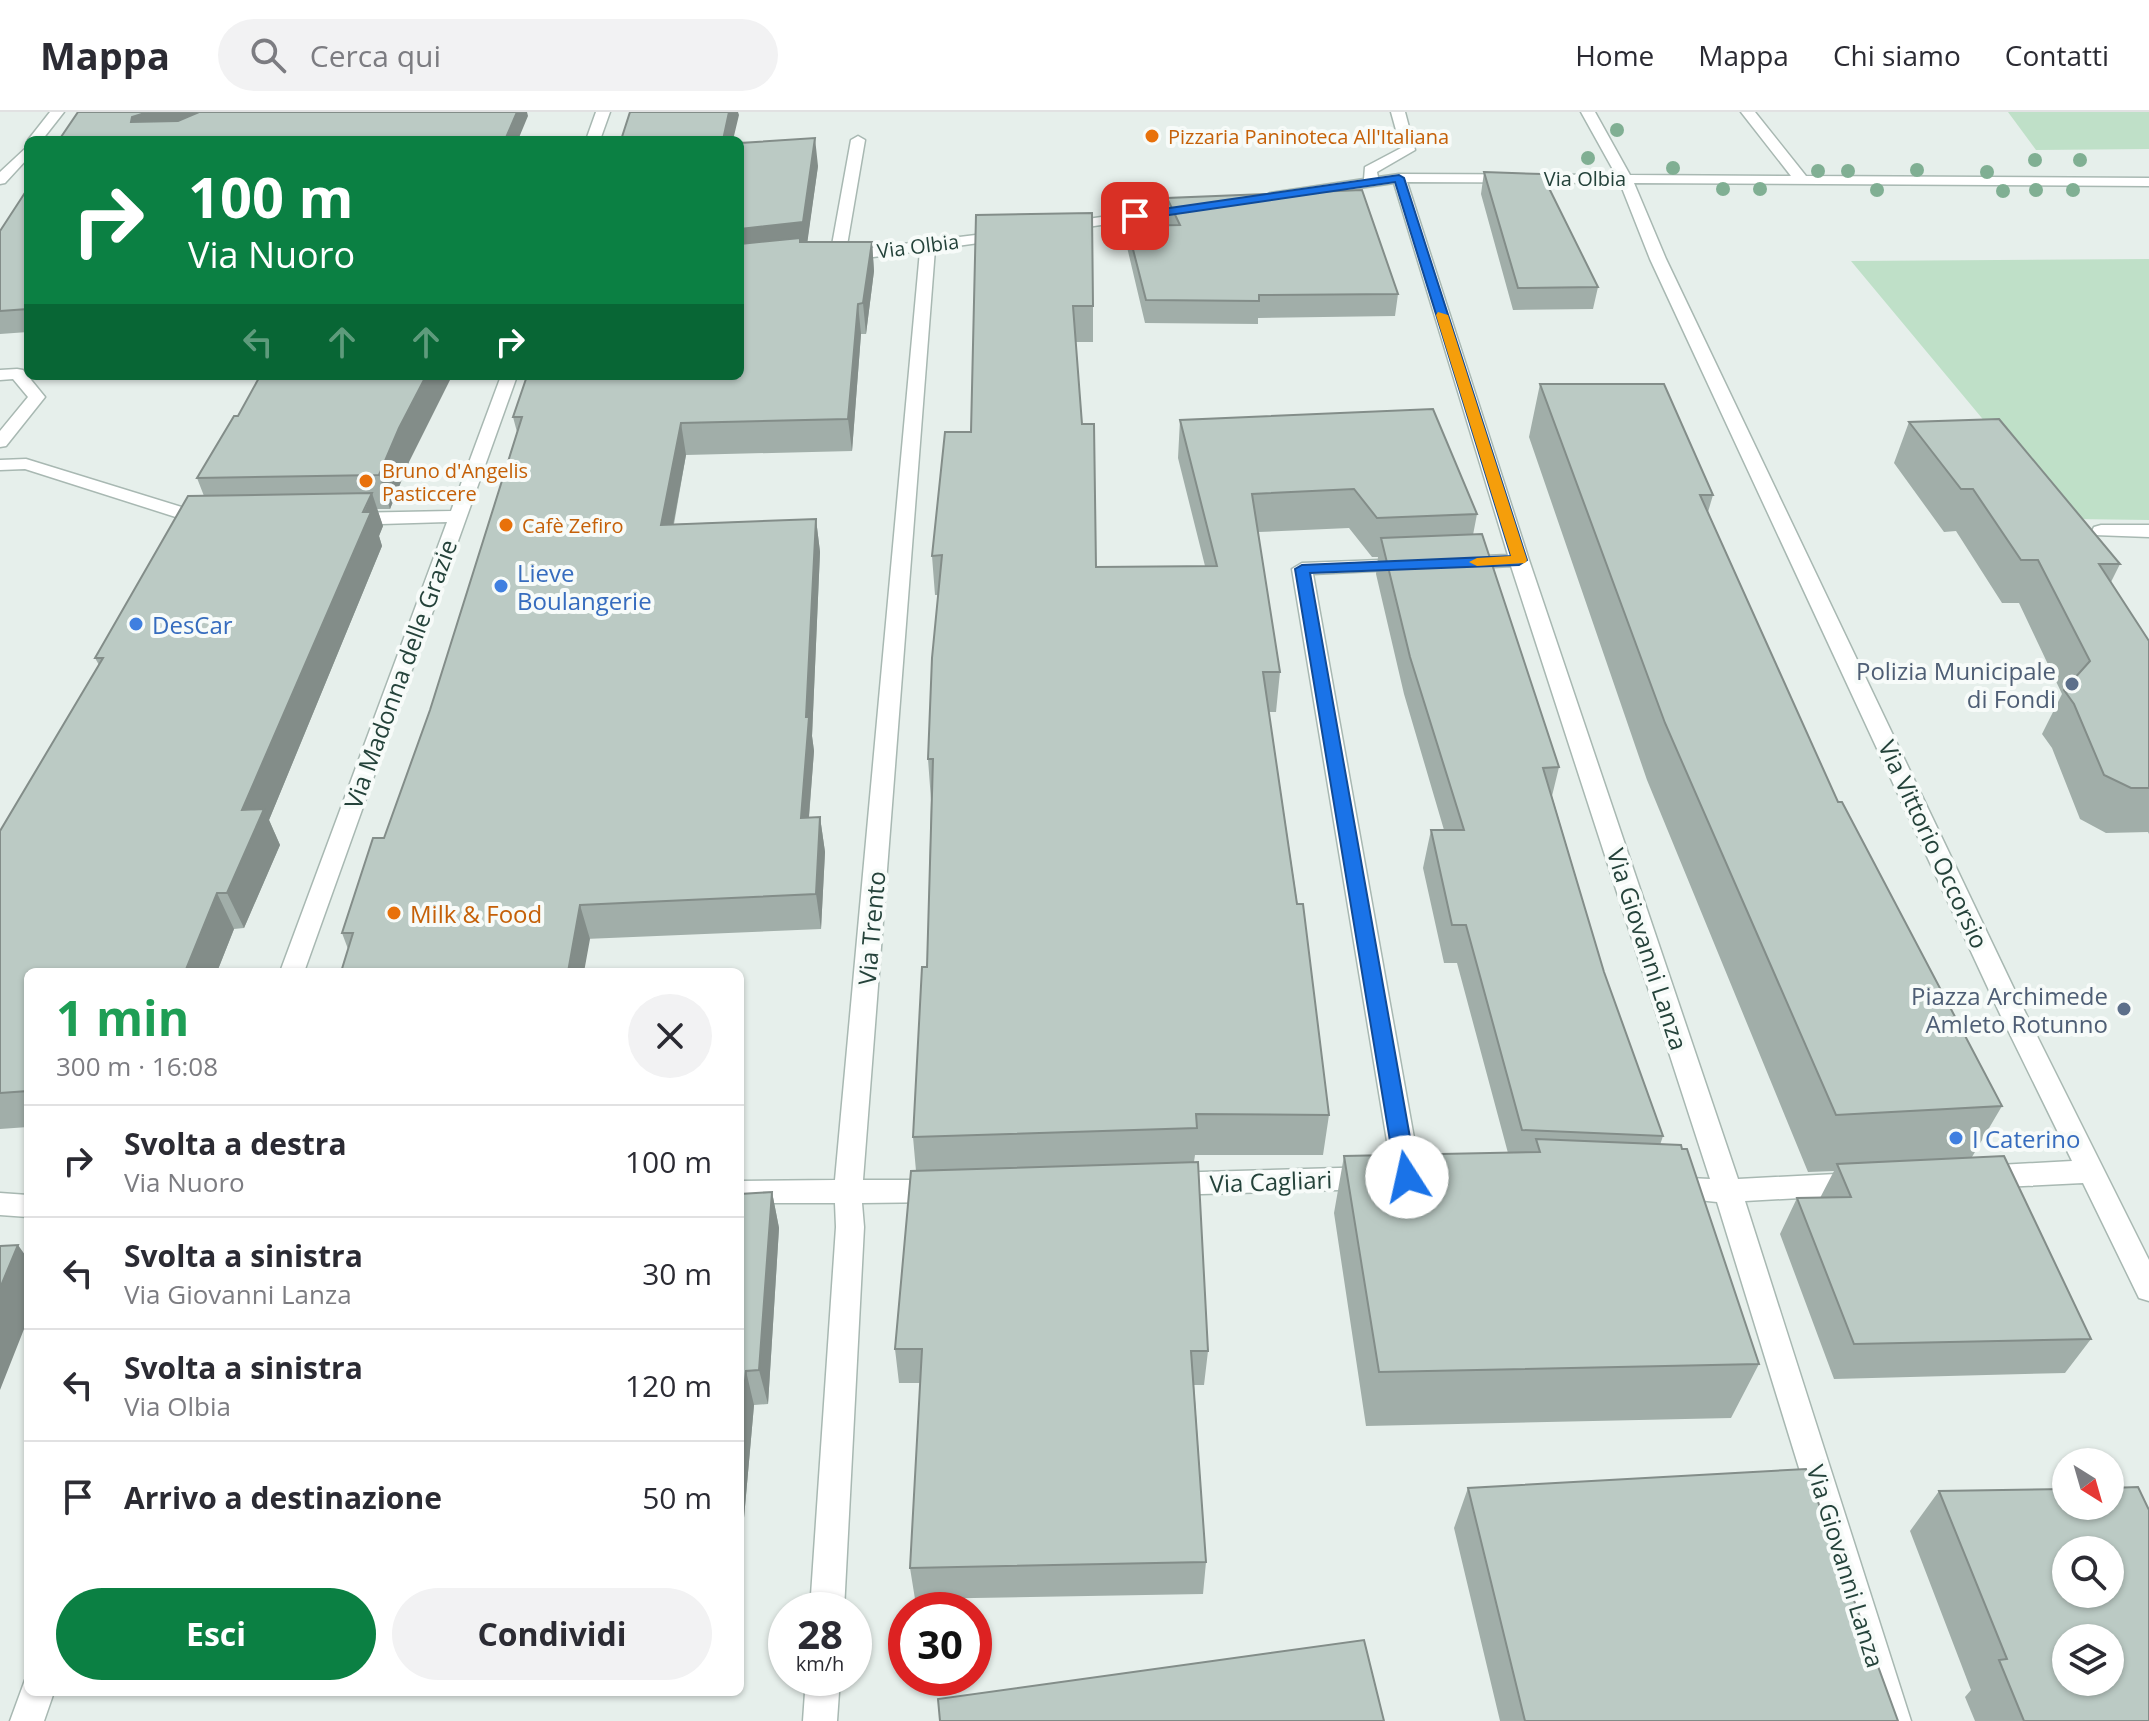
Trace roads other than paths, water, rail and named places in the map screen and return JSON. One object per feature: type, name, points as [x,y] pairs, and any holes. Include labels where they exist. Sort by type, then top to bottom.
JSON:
[{"type":"street","points":[[38,136],[57,112]]},
{"type":"street","points":[[594,136],[603,112]]},
{"type":"street","points":[[1371,183],[1370,170],[1408,150],[1398,112]]},
{"type":"street","name":"Via Vittorio Occorsio","points":[[1588,112],[1625,178],[1658,259],[2090,1171],[2149,1289]]},
{"type":"street","points":[[1748,112],[1802,180]]},
{"type":"street","points":[[858,140],[856,163],[873,163]]},
{"type":"street","points":[[0,180],[22,163]]},
{"type":"street","name":"Via Olbia","points":[[856,163],[831,257],[1020,233]]},
{"type":"street","name":"Via Olbia","points":[[1249,200],[1399,178],[2149,182]]},
{"type":"street","name":"Via Giovanni Lanza","points":[[1399,178],[1519,560],[1728,1191],[1894,1721]]},
{"type":"street","points":[[1050,228],[1218,204]]},
{"type":"street","name":"Via Trento","points":[[828,1592],[850,1227],[848,1194],[928,246]]},
{"type":"street","points":[[0,375],[17,374],[37,397],[0,442]]},
{"type":"street","name":"Via Madonna delle Grazie","points":[[293,968],[508,380]]},
{"type":"street","points":[[0,465],[26,464],[204,521],[219,521]]},
{"type":"street","points":[[322,519],[458,516]]},
{"type":"street","points":[[2101,531],[2149,531]]},
{"type":"street","points":[[1407,1177],[1302,569],[1519,560]]},
{"type":"street","points":[[1949,1179],[2090,1171]]},
{"type":"street","name":"Via Cagliari","points":[[1135,1185],[1437,1178]]},
{"type":"street","points":[[1636,1187],[1728,1191],[1886,1182]]},
{"type":"street","points":[[744,1192],[848,1194],[960,1191]]},
{"type":"street","points":[[0,1204],[24,1206]]},
{"type":"street","points":[[27,1721],[36,1696]]},
{"type":"street","points":[[820,1721],[822,1696]]},
{"type":"place","name":"Pizzaria Paninoteca All'Italiana","points":[[1152,136]]},
{"type":"place","name":"Bruno d'Angelis Pasticcere","points":[[366,481]]},
{"type":"place","name":"Cafè Zefiro","points":[[506,525]]},
{"type":"place","name":"Lieve Boulangerie","points":[[501,586]]},
{"type":"place","name":"DesCar","points":[[136,624]]},
{"type":"place","name":"Polizia Municipale di Fondi","points":[[2072,684]]},
{"type":"place","name":"Milk & Food","points":[[394,913]]},
{"type":"place","name":"Piazza Archimede Amleto Rotunno","points":[[2124,1009]]},
{"type":"place","name":"I Caterino","points":[[1956,1138]]}]
